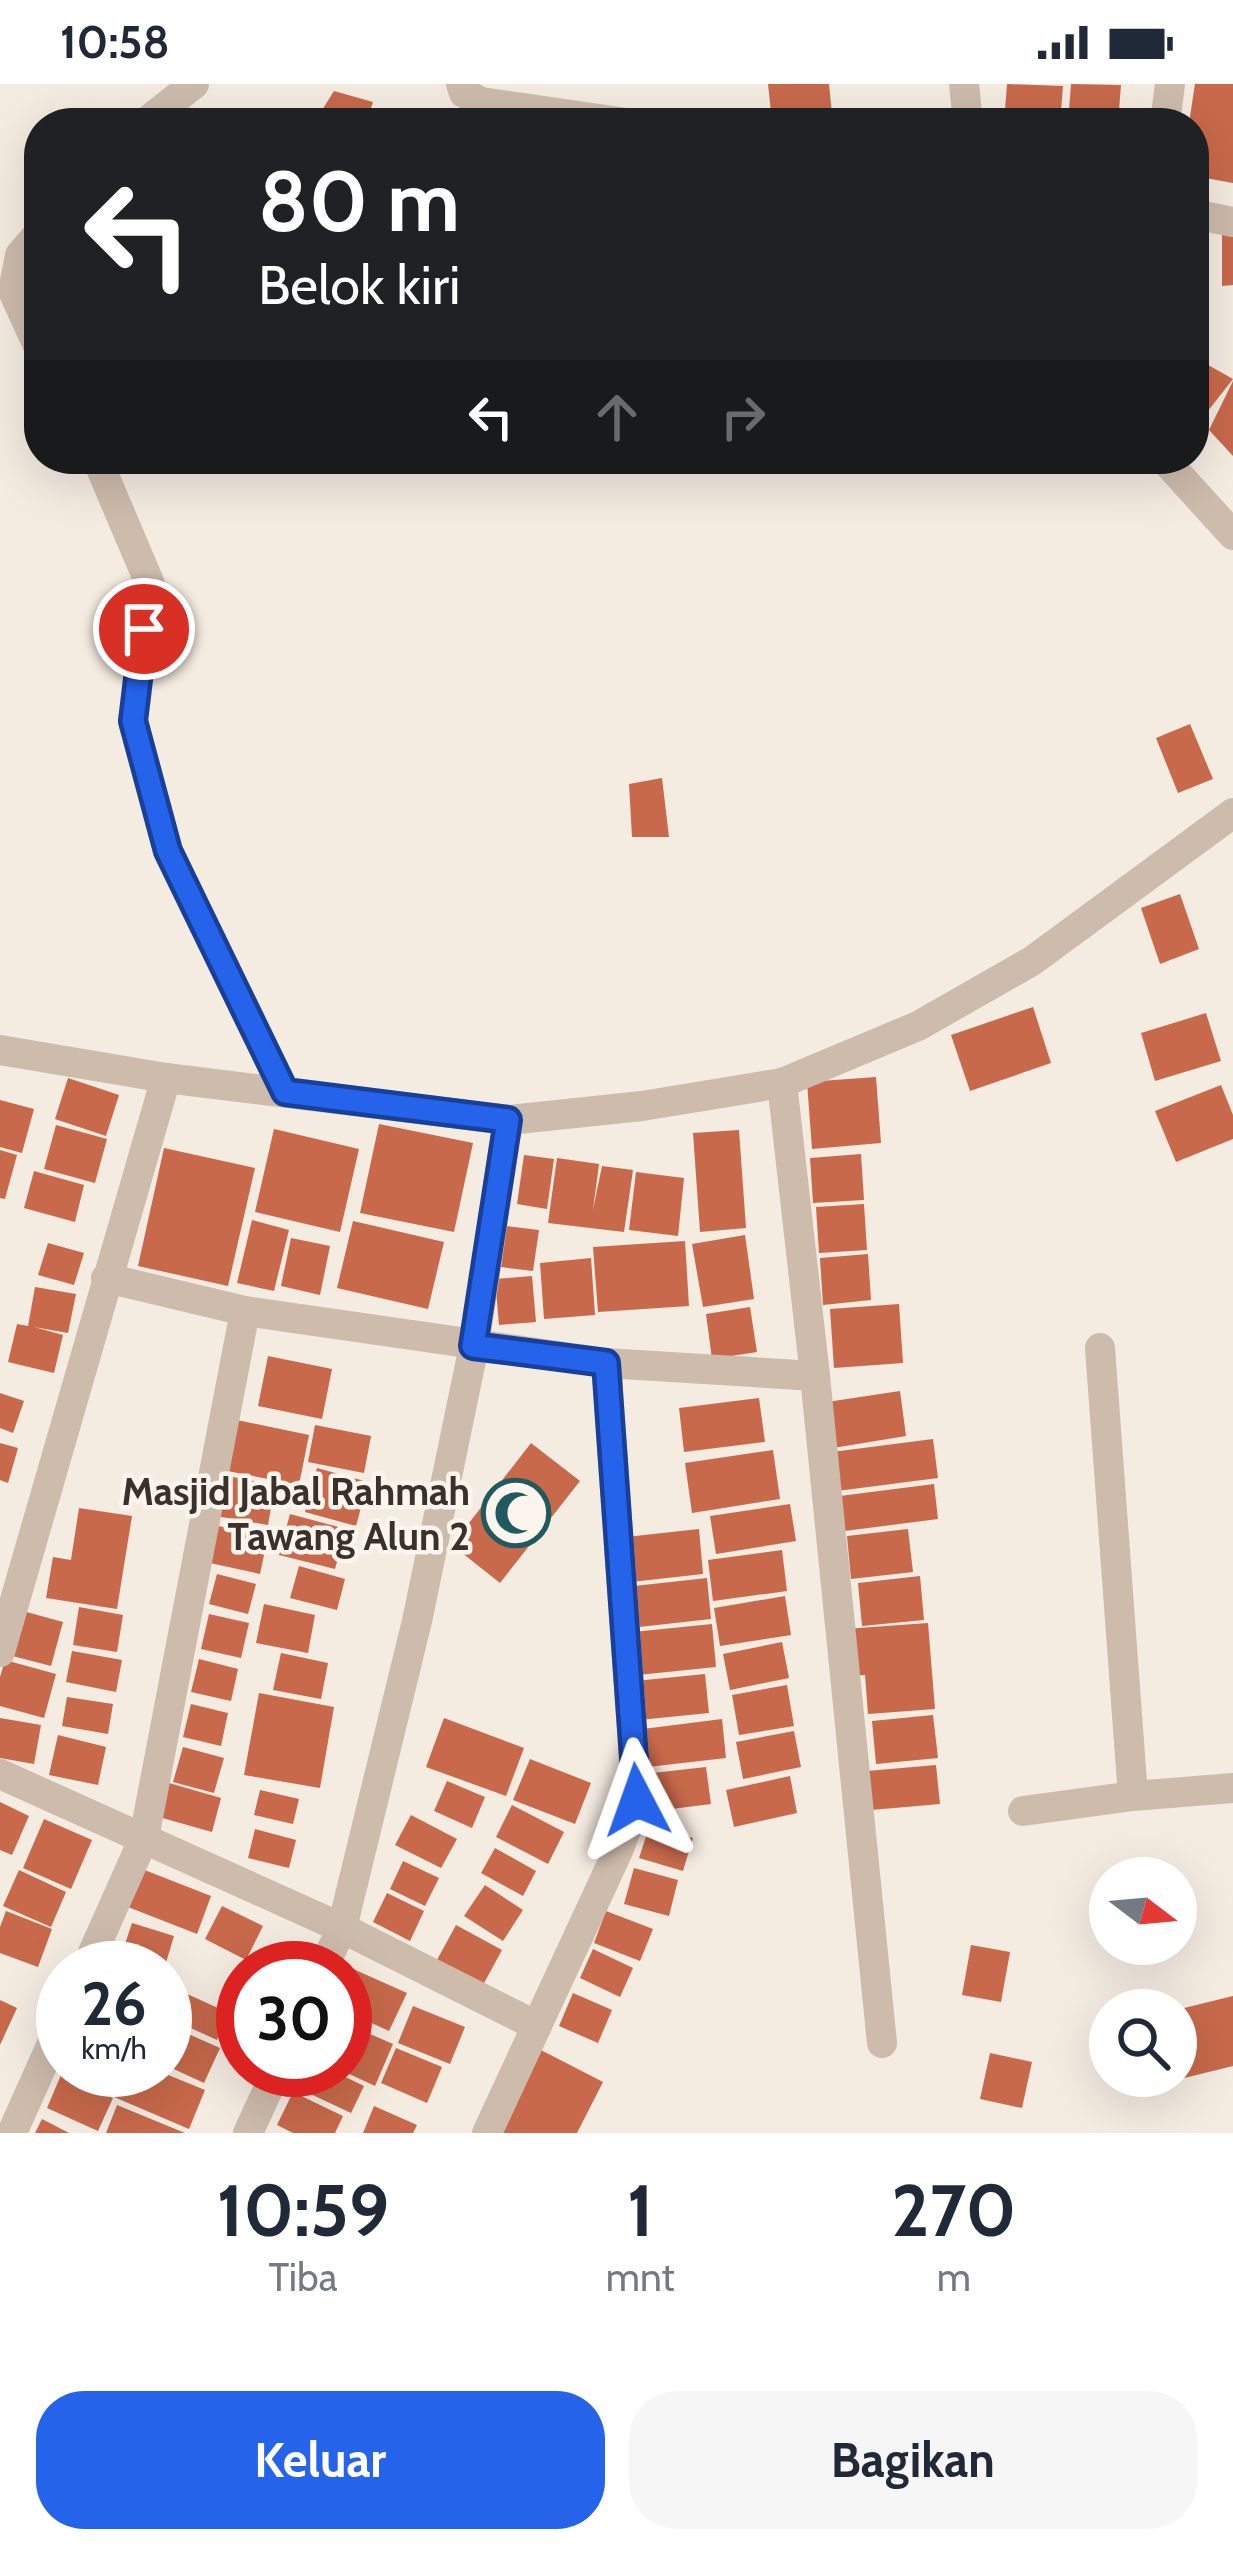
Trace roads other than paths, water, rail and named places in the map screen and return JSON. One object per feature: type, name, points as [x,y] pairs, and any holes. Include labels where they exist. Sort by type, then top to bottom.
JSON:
[{"type":"street","points":[[164,108],[194,84]]},
{"type":"street","points":[[460,84],[464,94],[481,102],[523,108]]},
{"type":"street","points":[[23,336],[13,291],[24,250]]},
{"type":"street","points":[[103,474],[150,584],[133,721],[168,851],[285,1092]]},
{"type":"street","points":[[1178,474],[1233,535]]},
{"type":"street","points":[[0,1050],[166,1078],[508,1120],[642,1106],[782,1083],[918,1026],[1032,961],[1233,813]]},
{"type":"street","points":[[0,1652],[166,1078]]},
{"type":"street","points":[[782,1083],[882,2043]]},
{"type":"street","points":[[336,1941],[417,1621],[473,1346],[508,1120]]},
{"type":"street","points":[[106,1278],[245,1312],[473,1346],[606,1363],[815,1376]]},
{"type":"street","points":[[98,1941],[144,1838],[245,1312]]},
{"type":"street","points":[[1100,1348],[1133,1796]]},
{"type":"street","points":[[487,2133],[631,1823],[637,1800],[606,1363]]},
{"type":"street","points":[[0,1774],[342,1928],[537,2026]]},
{"type":"street","points":[[1023,1811],[1233,1788]]},
{"type":"street","points":[[12,2133],[36,2079]]},
{"type":"street","points":[[248,2133],[265,2097]]},
{"type":"place","name":"Masjid Jabal Rahmah Tawang Alun 2","points":[[516,1513]]}]
